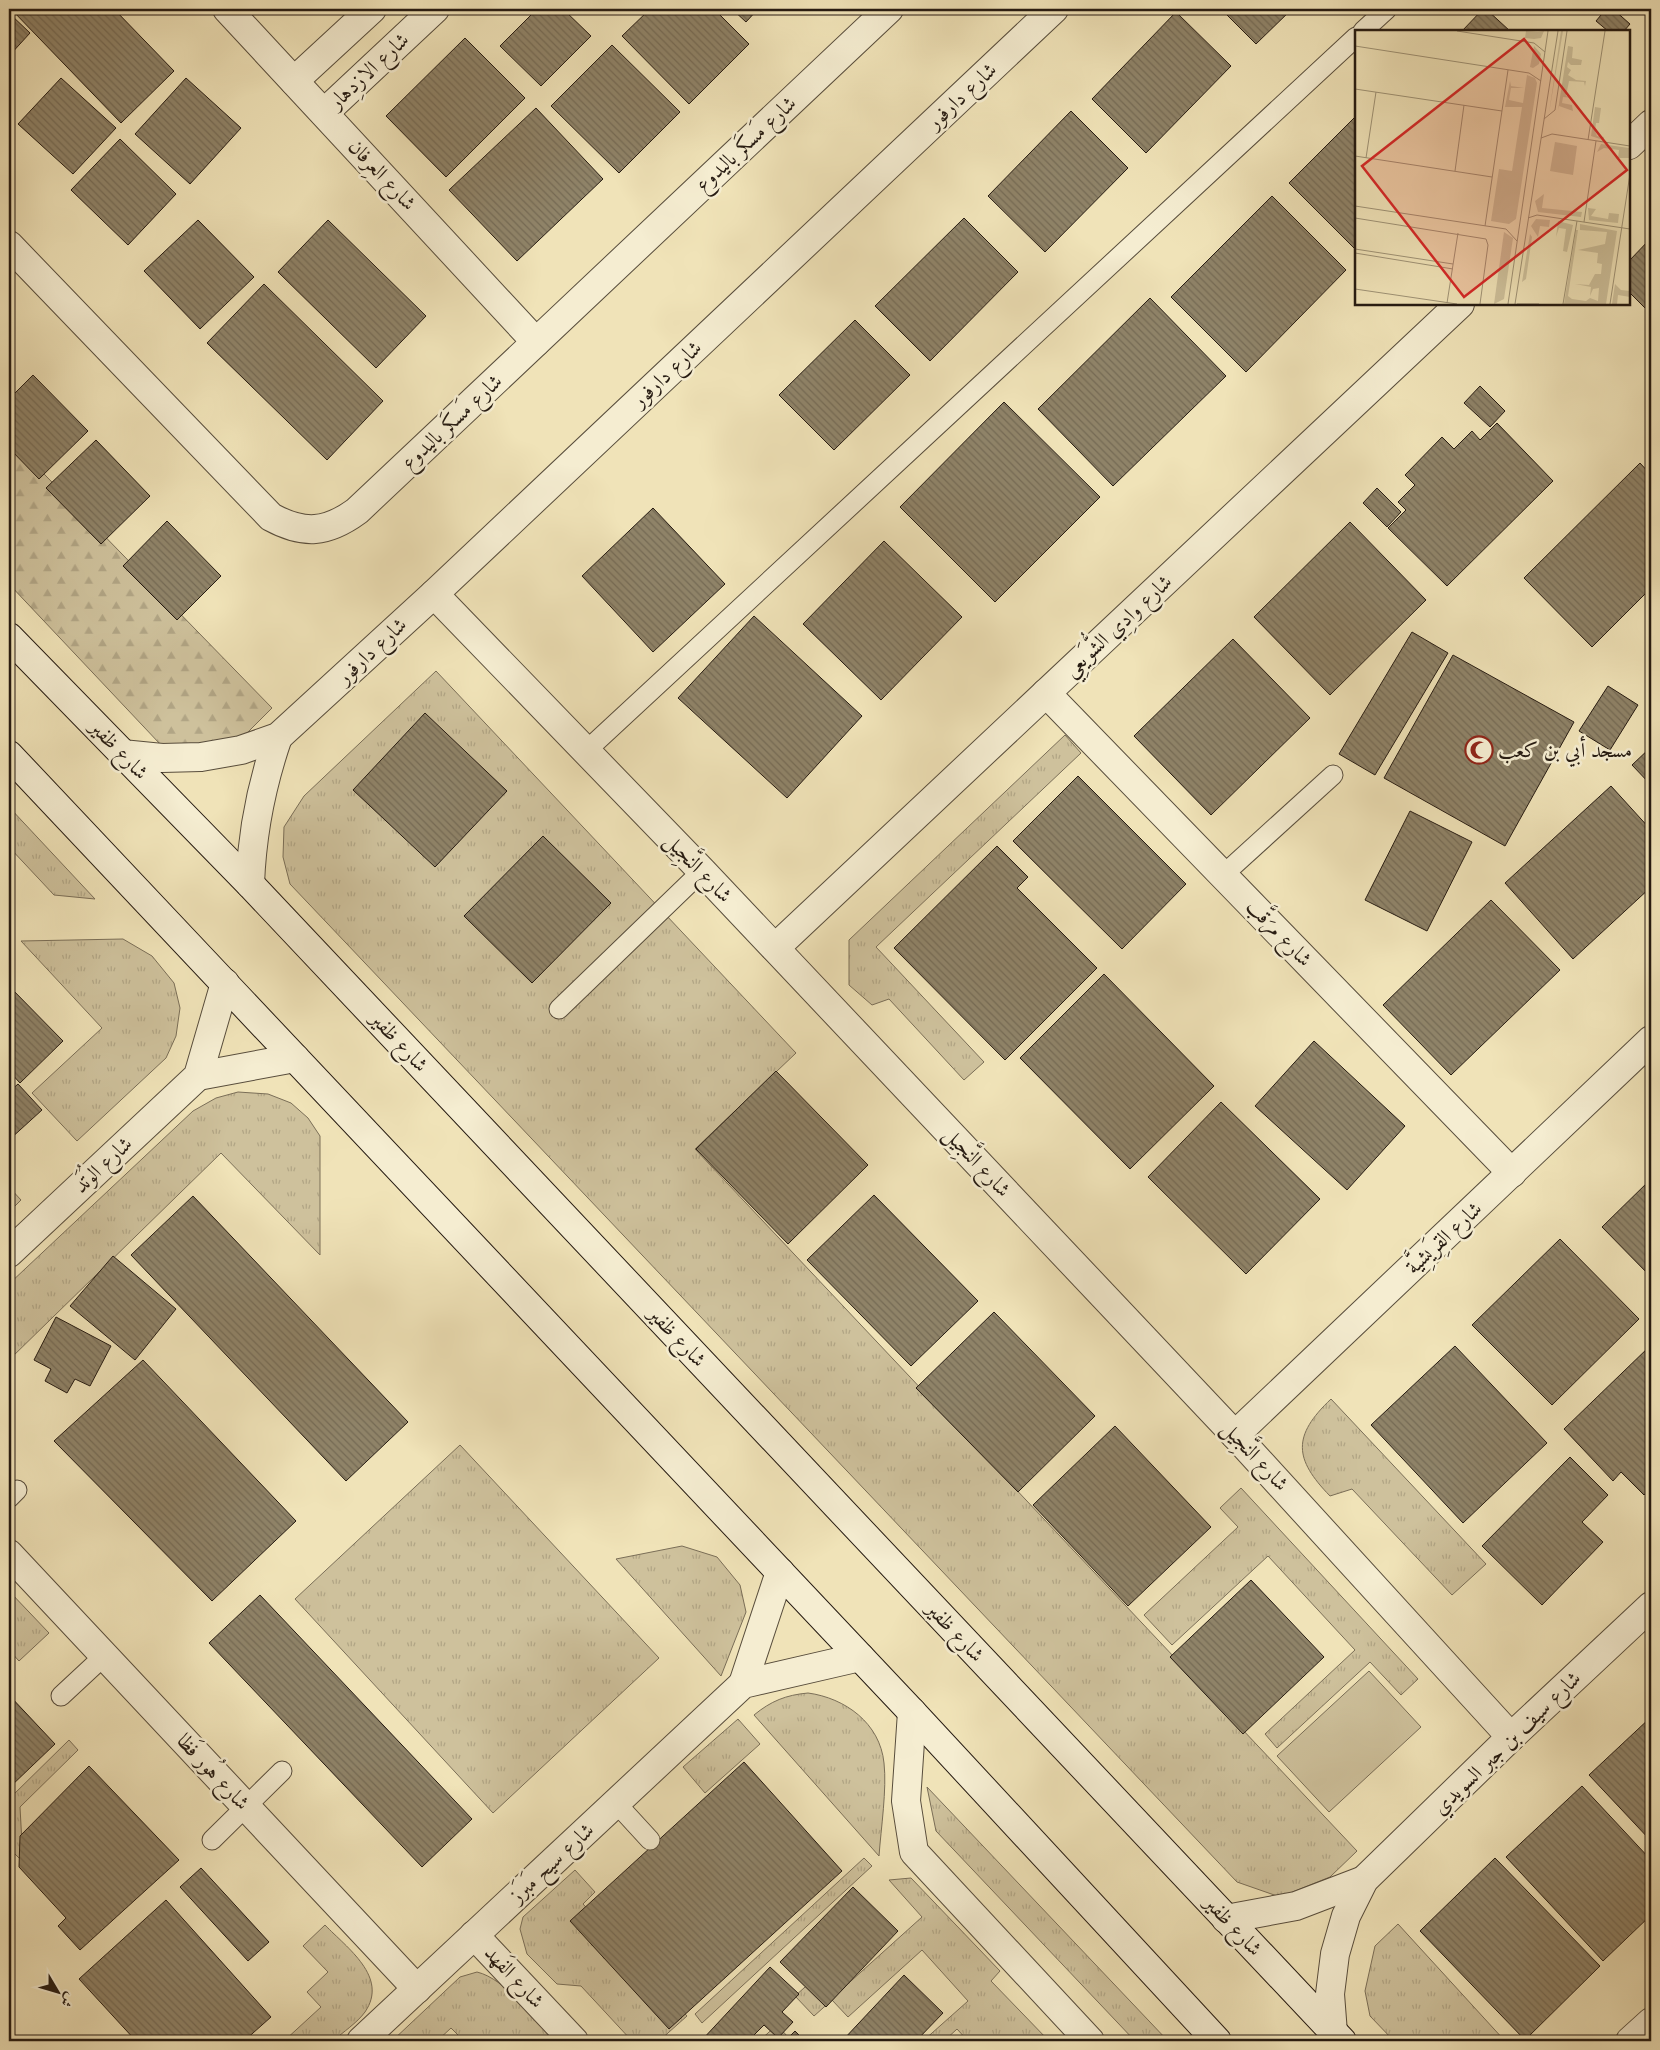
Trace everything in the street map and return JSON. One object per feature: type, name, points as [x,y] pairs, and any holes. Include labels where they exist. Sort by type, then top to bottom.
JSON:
[{"type":"street","name":"شارع العِرفان","points":[[228,9],[536,342]]},
{"type":"street","name":"شارع الازدِهار","points":[[294,80],[372,9]]},
{"type":"street","name":"شارع الازدِهار","points":[[324,113],[435,9]]},
{"type":"street","name":"شارع مَسكَر باليدوع","points":[[9,245],[271,517],[286,526],[304,530],[324,528],[342,522],[357,511],[889,9]]},
{"type":"street","name":"شارع دارفور","points":[[122,754],[162,758],[201,757],[241,750],[278,737],[434,594],[1054,9]]},
{"type":"street","points":[[1630,144],[1651,124]]},
{"type":"street","name":"شارع وادِي الشُّوَيعِي","points":[[775,948],[1459,305]]},
{"type":"street","name":"شارع النَّجِيل","points":[[434,594],[775,948],[1235,1434],[1512,1737]]},
{"type":"street","name":"شارع ظفير","points":[[9,637],[250,884],[1338,2037]]},
{"type":"street","name":"شارع مرَقَّب","points":[[1046,693],[1512,1173]]},
{"type":"street","points":[[250,884],[252,846],[257,809],[278,737]]},
{"type":"street","points":[[9,755],[912,1712],[1217,2041]]},
{"type":"street","points":[[225,983],[198,1076],[295,1058]]},
{"type":"street","name":"شارع القِرَيشِيَّة","points":[[1235,1434],[1651,1040]]},
{"type":"street","name":"شارع الوُتَد","points":[[9,1253],[198,1076]]},
{"type":"street","name":"شارع هُور فَظا","points":[[9,1554],[417,1989]]},
{"type":"street","name":"شارع سيح مَبرَز","points":[[361,2041],[743,1684],[780,1572]]},
{"type":"street","name":"شارع سيف بن جبر السويدي","points":[[1338,2037],[1330,1994],[1335,1954],[1346,1916],[1364,1880],[1651,1606]]},
{"type":"street","points":[[743,1684],[860,1657]]},
{"type":"street","points":[[912,1712],[906,1801],[914,1852],[1090,2041]]},
{"type":"street","name":"شارع سيف بن جبر السويدي","points":[[1226,1919],[1296,1906],[1364,1880]]},
{"type":"street","name":"شارع الفَهد","points":[[474,1935],[574,2041]]},
{"type":"street","points":[[1630,2041],[1651,2022]]},
{"type":"lane","points":[[1364,30],[1387,9]]},
{"type":"lane","points":[[586,751],[1355,38]]},
{"type":"lane","points":[[1223,876],[1333,775]]},
{"type":"lane","points":[[560,1009],[702,872]]},
{"type":"lane","points":[[61,1696],[104,1656]]},
{"type":"lane","points":[[212,1840],[282,1771]]},
{"type":"lane","points":[[616,1803],[650,1840]]},
{"type":"green space","points":[[9,438],[272,708],[241,739],[197,750],[160,744],[9,584]]},
{"type":"green space","points":[[436,671],[796,1053],[695,1149],[1357,1851],[1330,1877],[1280,1897],[1237,1882],[290,884],[283,857],[284,827],[304,796]]},
{"type":"green space","points":[[1065,735],[1081,753],[876,947],[984,1062],[964,1080],[889,999],[872,1005],[849,985],[849,940]]},
{"type":"green space","points":[[9,807],[95,899],[54,895],[9,847]]},
{"type":"green space","points":[[123,939],[152,956],[174,983],[180,1008],[176,1036],[166,1058],[77,1141],[32,1093],[102,1028],[21,941]]},
{"type":"green space","points":[[238,1092],[268,1094],[291,1103],[308,1118],[320,1136],[320,1255],[221,1153],[9,1360],[9,1284],[193,1111],[216,1098]]},
{"type":"green space","points":[[9,1187],[21,1200],[9,1212]]},
{"type":"green space","points":[[1331,1399],[1486,1564],[1452,1595],[1352,1489],[1330,1496],[1309,1470],[1302,1448],[1304,1436],[1318,1412]]},
{"type":"green space","points":[[460,1445],[659,1658],[493,1813],[295,1599]]},
{"type":"green space","points":[[1241,1488],[1418,1679],[1401,1695],[1370,1662],[1277,1748],[1265,1734],[1355,1650],[1268,1556],[1172,1645],[1144,1615],[1238,1527],[1220,1508]]},
{"type":"green space","points":[[682,1546],[717,1557],[740,1585],[746,1612],[721,1676],[616,1559]]},
{"type":"green space","points":[[9,1591],[49,1633],[19,1661],[9,1650]]},
{"type":"green space","points":[[1369,1671],[1421,1727],[1329,1812],[1277,1756]]},
{"type":"green space","points":[[808,1693],[835,1700],[847,1707],[868,1725],[876,1736],[881,1749],[885,1773],[879,1856],[754,1715],[779,1700],[793,1695]]},
{"type":"green space","points":[[738,1719],[760,1744],[705,1793],[683,1767]]},
{"type":"green space","points":[[69,1740],[78,1750],[20,1807],[23,1862],[9,1848],[9,1799]]},
{"type":"green space","points":[[927,1787],[1168,2041],[1135,2041],[936,1831]]},
{"type":"green space","points":[[864,1858],[872,1866],[702,2023],[695,2014]]},
{"type":"green space","points":[[575,1870],[595,1892],[583,1904],[687,2016],[659,2041],[632,2041],[581,1986],[557,1984],[527,1954],[520,1929],[523,1917]]},
{"type":"green space","points":[[911,1878],[1000,1971],[991,1981],[1049,2041],[968,2041],[957,2029],[944,2041],[923,2041],[968,2001],[922,1950],[848,2017],[832,2000],[814,2016],[795,1996],[823,1971],[841,1990],[922,1917],[889,1880]]},
{"type":"green space","points":[[1398,1924],[1505,2041],[1394,2041],[1370,2016],[1365,1991],[1375,1946]]},
{"type":"green space","points":[[325,1925],[354,1953],[369,1975],[372,1987],[371,1999],[362,2016],[333,2041],[284,2041],[321,2007],[307,1992],[328,1972],[303,1946]]},
{"type":"green space","points":[[477,1972],[488,1976],[509,1991],[555,2041],[506,2041],[501,2036],[495,2041],[464,2041],[451,2028],[437,2041],[392,2041],[460,1977]]},
{"type":"green space","points":[[777,2025],[788,2037],[791,2035],[797,2041],[759,2041]]},
{"type":"building","points":[[11,9],[114,9],[174,71],[121,123]]},
{"type":"building","points":[[537,9],[563,9],[591,36],[541,86],[500,46]]},
{"type":"building","points":[[650,9],[714,9],[749,44],[689,104],[622,36]]},
{"type":"building","points":[[732,9],[758,9],[746,22]]},
{"type":"building","points":[[1221,9],[1292,9],[1256,44]]},
{"type":"building","points":[[1483,9],[1486,9],[1509,30],[1463,30]]},
{"type":"building","points":[[1606,9],[1613,9],[1630,24],[1625,30],[1607,30],[1596,21]]},
{"type":"building","points":[[1176,12],[1231,66],[1146,153],[1092,99]]},
{"type":"building","points":[[9,13],[30,33],[9,56]]},
{"type":"building","points":[[465,38],[525,98],[446,177],[386,116]]},
{"type":"building","points":[[612,45],[680,112],[619,173],[551,106]]},
{"type":"building","points":[[61,78],[116,128],[73,174],[18,124]]},
{"type":"building","points":[[186,78],[241,128],[190,184],[135,134]]},
{"type":"building","points":[[536,108],[603,179],[517,261],[449,190]]},
{"type":"building","points":[[1071,111],[1128,168],[1045,252],[988,196]]},
{"type":"building","points":[[1355,117],[1355,249],[1289,183]]},
{"type":"building","points":[[120,139],[176,194],[128,245],[71,190]]},
{"type":"building","points":[[1272,196],[1346,270],[1246,372],[1171,297]]},
{"type":"building","points":[[964,218],[1018,272],[930,361],[875,306]]},
{"type":"building","points":[[198,220],[254,277],[200,329],[144,271]]},
{"type":"building","points":[[328,220],[426,316],[376,368],[278,272]]},
{"type":"building","points":[[1651,238],[1651,314],[1630,293],[1630,260]]},
{"type":"building","points":[[264,284],[383,401],[327,460],[207,343]]},
{"type":"building","points":[[1150,298],[1226,376],[1113,486],[1038,409]]},
{"type":"building","points":[[855,320],[910,375],[834,450],[779,395]]},
{"type":"building","points":[[33,375],[88,431],[39,479],[9,448],[9,399]]},
{"type":"building","points":[[1480,386],[1505,411],[1490,427],[1464,403]]},
{"type":"building","points":[[1004,402],[1100,497],[995,602],[900,507]]},
{"type":"building","points":[[1497,423],[1553,481],[1447,586],[1388,528],[1406,510],[1398,502],[1415,485],[1405,475],[1442,437],[1454,449],[1472,431],[1480,440]]},
{"type":"building","points":[[96,440],[150,496],[101,544],[46,488]]},
{"type":"building","points":[[1640,463],[1651,475],[1651,588],[1592,647],[1524,578]]},
{"type":"building","points":[[1377,488],[1401,512],[1387,527],[1363,503]]},
{"type":"building","points":[[653,508],[725,584],[653,652],[582,576]]},
{"type":"building","points":[[167,521],[221,576],[177,620],[123,566]]},
{"type":"building","points":[[1350,522],[1426,600],[1330,695],[1254,617]]},
{"type":"building","points":[[884,541],[962,617],[881,700],[803,624]]},
{"type":"building","points":[[754,616],[862,716],[787,798],[678,698]]},
{"type":"building","points":[[1412,632],[1448,653],[1375,775],[1339,754]]},
{"type":"building","points":[[1233,639],[1310,718],[1211,815],[1134,736]]},
{"type":"building","name":"مسجد أبي بن كعب","points":[[1453,655],[1574,722],[1505,846],[1384,778]]},
{"type":"building","points":[[1608,686],[1638,705],[1610,750],[1579,731]]},
{"type":"building","points":[[425,713],[507,791],[435,867],[353,790]]},
{"type":"building","points":[[1651,747],[1651,785],[1632,765]]},
{"type":"building","points":[[1078,776],[1186,884],[1122,949],[1013,841]]},
{"type":"building","points":[[1611,786],[1651,830],[1651,887],[1573,959],[1505,883]]},
{"type":"building","points":[[1410,811],[1472,842],[1427,931],[1365,900]]},
{"type":"building","points":[[543,836],[611,903],[532,983],[464,916]]},
{"type":"building","points":[[997,846],[1028,877],[1017,888],[1097,968],[1005,1060],[894,948]]},
{"type":"building","points":[[1491,900],[1560,970],[1451,1075],[1383,1005]]},
{"type":"building","points":[[1104,974],[1214,1086],[1130,1169],[1020,1058]]},
{"type":"building","points":[[9,986],[63,1041],[20,1083],[9,1071]]},
{"type":"building","points":[[1314,1041],[1405,1126],[1347,1190],[1255,1106]]},
{"type":"building","points":[[776,1071],[868,1165],[788,1244],[696,1149]]},
{"type":"building","points":[[18,1084],[42,1110],[9,1140],[9,1092]]},
{"type":"building","points":[[1221,1102],[1320,1199],[1246,1274],[1148,1177]]},
{"type":"building","points":[[1651,1179],[1651,1277],[1602,1227]]},
{"type":"building","points":[[874,1195],[978,1301],[911,1366],[807,1260]]},
{"type":"building","points":[[193,1196],[408,1422],[346,1481],[131,1255]]},
{"type":"building","points":[[1560,1239],[1639,1319],[1552,1405],[1472,1325]]},
{"type":"building","points":[[113,1256],[176,1309],[135,1360],[70,1306]]},
{"type":"building","points":[[994,1312],[1095,1416],[1018,1492],[916,1388]]},
{"type":"building","points":[[56,1317],[111,1346],[90,1386],[75,1379],[67,1393],[45,1381],[51,1369],[34,1360]]},
{"type":"building","points":[[1651,1345],[1651,1488],[1644,1495],[1621,1472],[1613,1481],[1564,1429]]},
{"type":"building","points":[[1455,1346],[1547,1443],[1463,1523],[1371,1425]]},
{"type":"building","points":[[143,1360],[296,1521],[212,1601],[54,1441]]},
{"type":"building","points":[[1115,1426],[1211,1527],[1128,1606],[1033,1505]]},
{"type":"building","points":[[1570,1457],[1608,1495],[1582,1522],[1603,1542],[1542,1605],[1482,1546]]},
{"type":"building","points":[[1251,1580],[1324,1657],[1243,1734],[1170,1657]]},
{"type":"building","points":[[260,1595],[472,1819],[422,1867],[209,1643]]},
{"type":"building","points":[[9,1695],[55,1744],[9,1788]]},
{"type":"building","points":[[1651,1717],[1651,1841],[1589,1775]]},
{"type":"building","points":[[744,1762],[842,1871],[669,2029],[570,1921]]},
{"type":"building","points":[[89,1766],[179,1860],[80,1950],[58,1926],[66,1918],[19,1867],[20,1836]]},
{"type":"building","points":[[1582,1786],[1651,1860],[1651,1915],[1603,1961],[1506,1857]]},
{"type":"building","points":[[1495,1858],[1600,1966],[1525,2040],[1420,1931]]},
{"type":"building","points":[[201,1868],[269,1942],[248,1961],[180,1887]]},
{"type":"building","points":[[853,1887],[898,1931],[826,2007],[780,1962]]},
{"type":"building","points":[[166,1900],[271,2017],[244,2041],[136,2041],[79,1979]]},
{"type":"building","points":[[770,1967],[799,1994],[782,2012],[793,2022],[778,2038],[764,2025],[748,2041],[701,2041]]},
{"type":"building","points":[[904,1975],[943,2013],[916,2041],[844,2041],[843,2040]]},
{"type":"building","points":[[795,2031],[805,2041],[785,2041]]},
{"type":"place","name":"مسجد أبي بن كعب","points":[[1479,750]]}]
